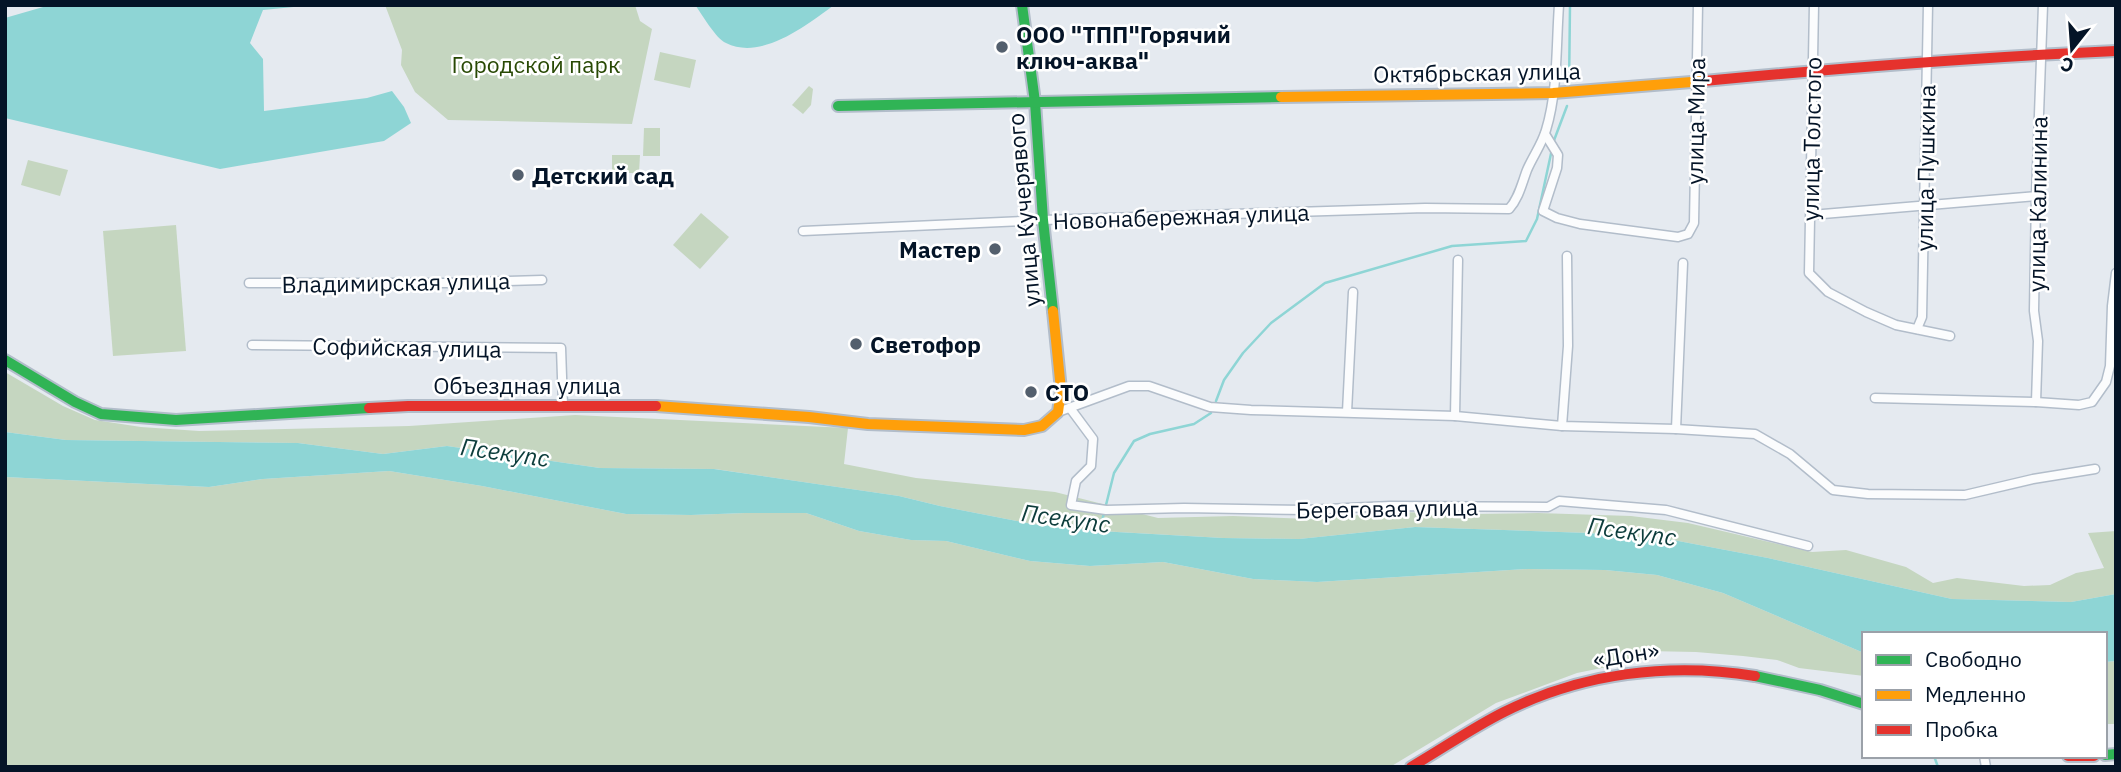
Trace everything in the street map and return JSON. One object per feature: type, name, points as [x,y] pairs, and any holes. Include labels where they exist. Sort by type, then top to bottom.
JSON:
[{"type":"main road","name":"улица Кучерявого","points":[[1022,5],[1035,102],[1043,220],[1061,390],[1058,412]]},
{"type":"main road","name":"Октябрьская улица","points":[[838,106],[1553,93],[1812,71],[2116,51]]},
{"type":"main road","name":"Объездная улица","points":[[5,360],[75,402],[101,414],[176,420],[408,406],[638,405],[867,424],[1024,430],[1042,426],[1058,412]]},
{"type":"main road","name":"«Дон»","points":[[1411,767],[1515,707],[1592,680],[1627,673],[1669,668],[1717,669],[1777,678],[1862,703]]},
{"type":"street","points":[[1545,134],[1553,93],[1559,5]]},
{"type":"street","name":"улица Мира","points":[[1545,134],[1558,155],[1557,169],[1543,211],[1580,224],[1678,237],[1688,234],[1694,223],[1698,5]]},
{"type":"street","name":"улица Толстого","points":[[1814,5],[1809,273],[1828,292],[1866,312],[1896,325],[1917,329]]},
{"type":"street","name":"улица Пушкина","points":[[1917,329],[1922,317],[1928,5]]},
{"type":"street","name":"улица Калинина","points":[[2036,402],[2036,196],[2043,5]]},
{"type":"street","name":"Новонабережная улица","points":[[803,231],[1043,220],[1426,208],[1510,209],[1545,134]]},
{"type":"street","points":[[1811,215],[2036,196]]},
{"type":"street","points":[[1562,426],[1568,346],[1567,256]]},
{"type":"street","points":[[1455,416],[1458,260]]},
{"type":"street","points":[[1676,429],[1683,263]]},
{"type":"street","points":[[1875,398],[2079,405],[2092,402],[2106,382],[2110,366],[2116,273]]},
{"type":"street","name":"Владимирская улица","points":[[249,283],[542,280]]},
{"type":"street","points":[[1347,412],[1353,292]]},
{"type":"street","points":[[1917,329],[1950,336]]},
{"type":"street","name":"Софийская улица","points":[[253,345],[561,348],[563,406]]},
{"type":"street","points":[[1058,412],[1129,386],[1149,386],[1210,407],[1455,416],[1562,426],[1755,434],[1790,454],[1833,490],[1868,494],[1965,495],[2033,479],[2095,469]]},
{"type":"street","name":"Береговая улица","points":[[1070,408],[1093,439],[1091,466],[1076,481],[1072,505],[1106,510],[1305,510],[1390,506],[1548,507],[1559,501],[1666,510],[1808,546]]},
{"type":"green space","name":"Городской парк","points":[[385,5],[635,5],[640,21],[652,29],[632,124],[448,120],[415,92],[401,65],[402,50]]},
{"type":"green space","points":[[660,52],[696,60],[690,88],[654,80]]},
{"type":"green space","points":[[809,86],[813,89],[811,105],[803,114],[792,105]]},
{"type":"green space","points":[[644,128],[660,128],[660,156],[643,156]]},
{"type":"green space","points":[[612,155],[640,155],[639,173],[612,173]]},
{"type":"green space","points":[[28,160],[68,170],[60,196],[21,185]]},
{"type":"green space","points":[[701,213],[729,237],[700,269],[673,245]]},
{"type":"green space","points":[[176,225],[186,351],[113,356],[103,231]]},
{"type":"green space","points":[[5,372],[63,406],[95,420],[141,427],[199,431],[409,426],[575,415],[848,428],[844,464],[916,478],[1055,492],[1158,518],[1233,516],[1310,519],[1396,512],[1631,516],[1688,523],[1812,552],[1846,550],[1906,567],[1933,583],[1957,578],[2024,586],[2050,585],[2076,573],[2104,568],[2088,533],[2116,531],[2116,594],[2071,602],[1952,599],[1673,540],[1588,533],[1415,527],[1299,539],[1100,531],[1032,524],[899,496],[715,469],[600,468],[447,446],[383,454],[298,443],[66,440],[5,432]]},
{"type":"green space","points":[[389,471],[626,514],[806,513],[859,531],[911,540],[946,541],[1030,561],[1090,566],[1163,562],[1253,579],[1317,582],[1528,569],[1605,570],[1657,575],[1723,593],[1862,652],[1862,676],[1799,668],[1777,660],[1743,656],[1646,651],[1641,660],[1577,673],[1496,703],[1390,767],[5,767],[5,477],[209,487],[263,479]]},
{"type":"green space","points":[[2116,661],[2116,724],[2107,724],[2107,662]]},
{"type":"water","points":[[50,5],[314,5],[263,10],[250,43],[263,59],[264,111],[367,98],[392,91],[404,107],[411,123],[384,141],[220,169],[5,118],[5,18]]},
{"type":"water","points":[[695,5],[834,5],[783,38],[754,47],[740,47],[722,41]]},
{"type":"water","points":[[5,432],[66,440],[298,443],[383,454],[447,446],[600,468],[714,469],[899,496],[1032,524],[1099,531],[1299,539],[1415,527],[1588,533],[1673,540],[1952,599],[2071,602],[2116,594],[2116,661],[2107,662],[2107,632],[1862,632],[1862,652],[1723,593],[1657,575],[1605,570],[1528,569],[1317,582],[1253,579],[1163,562],[1090,566],[1030,561],[946,541],[911,540],[859,531],[806,513],[626,514],[389,471],[263,479],[209,487],[5,477]]},
{"type":"waterway","points":[[1569,89],[1570,5]]},
{"type":"waterway","points":[[1553,143],[1567,106]]},
{"type":"waterway","points":[[1216,401],[1224,380],[1243,353],[1271,323],[1325,283],[1452,246],[1526,241],[1537,219],[1552,149]]},
{"type":"waterway","name":"Псекупс","points":[[1099,533],[1114,473],[1134,441],[1150,434],[1194,424],[1211,413]]},
{"type":"waterway","points":[[1935,758],[1938,767]]},
{"type":"traffic: fast","points":[[1022,5],[1035,102],[1043,220],[1053,311]]},
{"type":"traffic: fast","points":[[838,106],[1281,97]]},
{"type":"traffic: fast","points":[[5,360],[75,402],[101,414],[176,420],[369,408]]},
{"type":"traffic: fast","points":[[1755,676],[1820,690],[1862,703]]},
{"type":"traffic: fast","points":[[2107,755],[2116,754]]},
{"type":"traffic: slow","points":[[1281,97],[1553,93],[1704,81]]},
{"type":"traffic: slow","points":[[656,406],[868,424],[1024,430],[1042,426],[1058,412],[1061,390],[1053,311]]},
{"type":"traffic: jam","points":[[1704,81],[1910,63],[2116,51]]},
{"type":"traffic: jam","points":[[369,408],[656,406]]},
{"type":"traffic: jam","points":[[1411,767],[1504,712],[1564,688],[1627,674],[1659,671],[1691,670],[1755,676]]},
{"type":"place","name":"ООО \"ТПП\"Горячий ключ-аква\"","points":[[1002,47]]},
{"type":"place","name":"Детский сад","points":[[518,175]]},
{"type":"place","name":"Мастер","points":[[995,249]]},
{"type":"place","name":"Светофор","points":[[856,344]]},
{"type":"place","name":"СТО","points":[[1031,392]]}]
